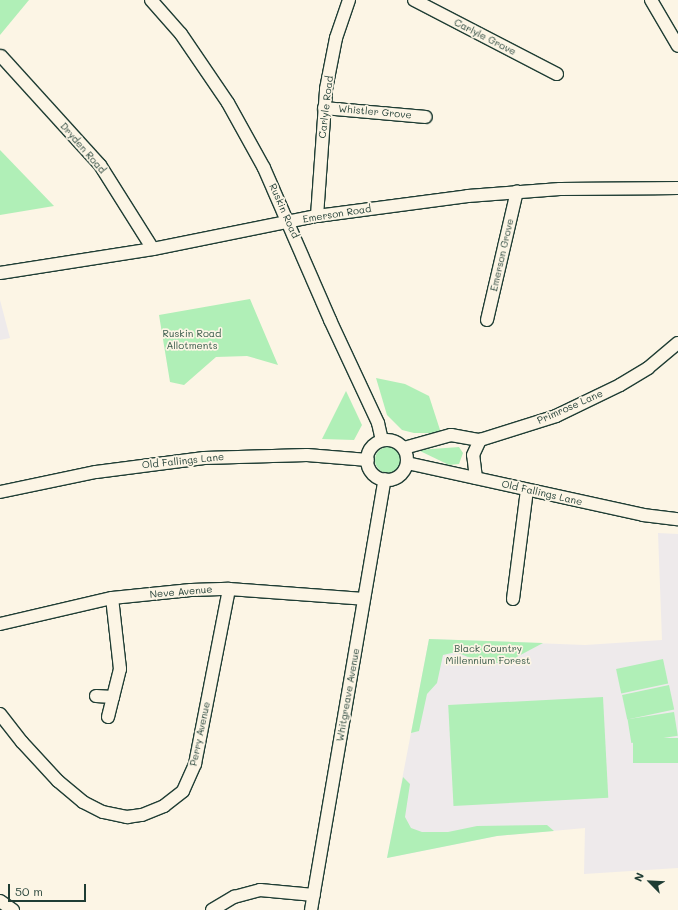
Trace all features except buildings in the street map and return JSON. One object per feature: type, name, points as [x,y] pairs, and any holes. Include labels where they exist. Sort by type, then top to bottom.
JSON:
[{"type":"street","name":"Ruskin Road","points":[[151,0],[181,34],[228,103],[264,168],[289,222],[330,320],[378,423],[382,440]]},
{"type":"street","name":"Carlyle Road","points":[[318,216],[324,108],[336,38],[349,0]]},
{"type":"street","name":"Carlyle Grove","points":[[414,0],[557,74]]},
{"type":"street","points":[[651,0],[678,46]]},
{"type":"street","name":"Dryden Road","points":[[1,56],[100,165],[153,249]]},
{"type":"street","name":"Whistler Grove","points":[[324,108],[426,116]]},
{"type":"street","name":"Emerson Road","points":[[0,272],[153,249],[318,216],[517,191],[678,188]]},
{"type":"street","name":"Emerson Grove","points":[[487,320],[517,191]]},
{"type":"street","name":"Primrose Lane","points":[[404,448],[451,435],[480,440],[556,416],[620,385],[648,368],[678,343]]},
{"type":"street","points":[[382,440],[394,441],[404,448],[407,463],[402,474],[385,479],[373,473],[368,460],[372,448],[382,440]]},
{"type":"street","points":[[476,478],[472,455],[480,440]]},
{"type":"street","name":"Old Fallings Lane","points":[[0,492],[96,472],[204,458],[307,455],[368,460]]},
{"type":"street","name":"Old Fallings Lane","points":[[407,463],[642,516],[678,519]]},
{"type":"street","name":"Whitgreave Avenue","points":[[311,910],[385,479]]},
{"type":"street","points":[[513,599],[527,490]]},
{"type":"street","name":"Neve Avenue","points":[[0,624],[112,598],[229,589],[364,599]]},
{"type":"street","name":"Perry Avenue","points":[[0,714],[22,742],[58,781],[83,802],[103,812],[127,817],[142,815],[164,806],[183,791],[195,764],[229,589]]},
{"type":"street","points":[[108,717],[114,697],[120,657],[112,598]]},
{"type":"street","points":[[96,696],[114,697]]},
{"type":"street","points":[[212,910],[234,897],[260,890],[314,895]]},
{"type":"street","points":[[0,901],[13,910]]},
{"type":"shaded area","points":[[0,300],[10,338],[0,340]]},
{"type":"shaded area","points":[[658,533],[678,534],[678,868],[584,874],[585,828],[497,836],[387,858],[429,639],[585,645],[662,640]]},
{"type":"green space","points":[[0,0],[29,0],[0,35]]},
{"type":"green space","points":[[0,150],[54,206],[0,215]]},
{"type":"green space","name":"Ruskin Road Allotments","points":[[250,299],[278,365],[247,356],[216,357],[184,385],[170,382],[159,315]]},
{"type":"green space","points":[[376,378],[405,384],[429,396],[441,433],[414,433],[402,430],[387,415]]},
{"type":"green space","points":[[346,391],[362,425],[354,440],[322,439]]},
{"type":"green space","points":[[388,447],[397,451],[401,460],[397,469],[388,473],[379,469],[375,460],[379,451]]},
{"type":"green space","points":[[459,447],[463,453],[459,464],[449,465],[418,450]]},
{"type":"green space","name":"Black Country Millennium Forest","points":[[429,639],[543,643],[511,660],[487,665],[456,652],[443,655],[437,683],[427,694],[419,731],[411,733]]},
{"type":"green space","points":[[663,659],[668,683],[621,693],[616,669]]},
{"type":"green space","points":[[669,685],[674,709],[627,719],[622,695]]},
{"type":"green space","points":[[603,697],[608,798],[453,806],[448,705]]},
{"type":"green space","points":[[674,712],[678,736],[631,743],[628,719]]},
{"type":"green space","points":[[633,738],[678,738],[678,763],[633,763]]},
{"type":"green space","points":[[403,777],[410,784],[405,817],[411,828],[422,832],[448,832],[477,826],[547,825],[554,831],[497,836],[387,858]]}]
